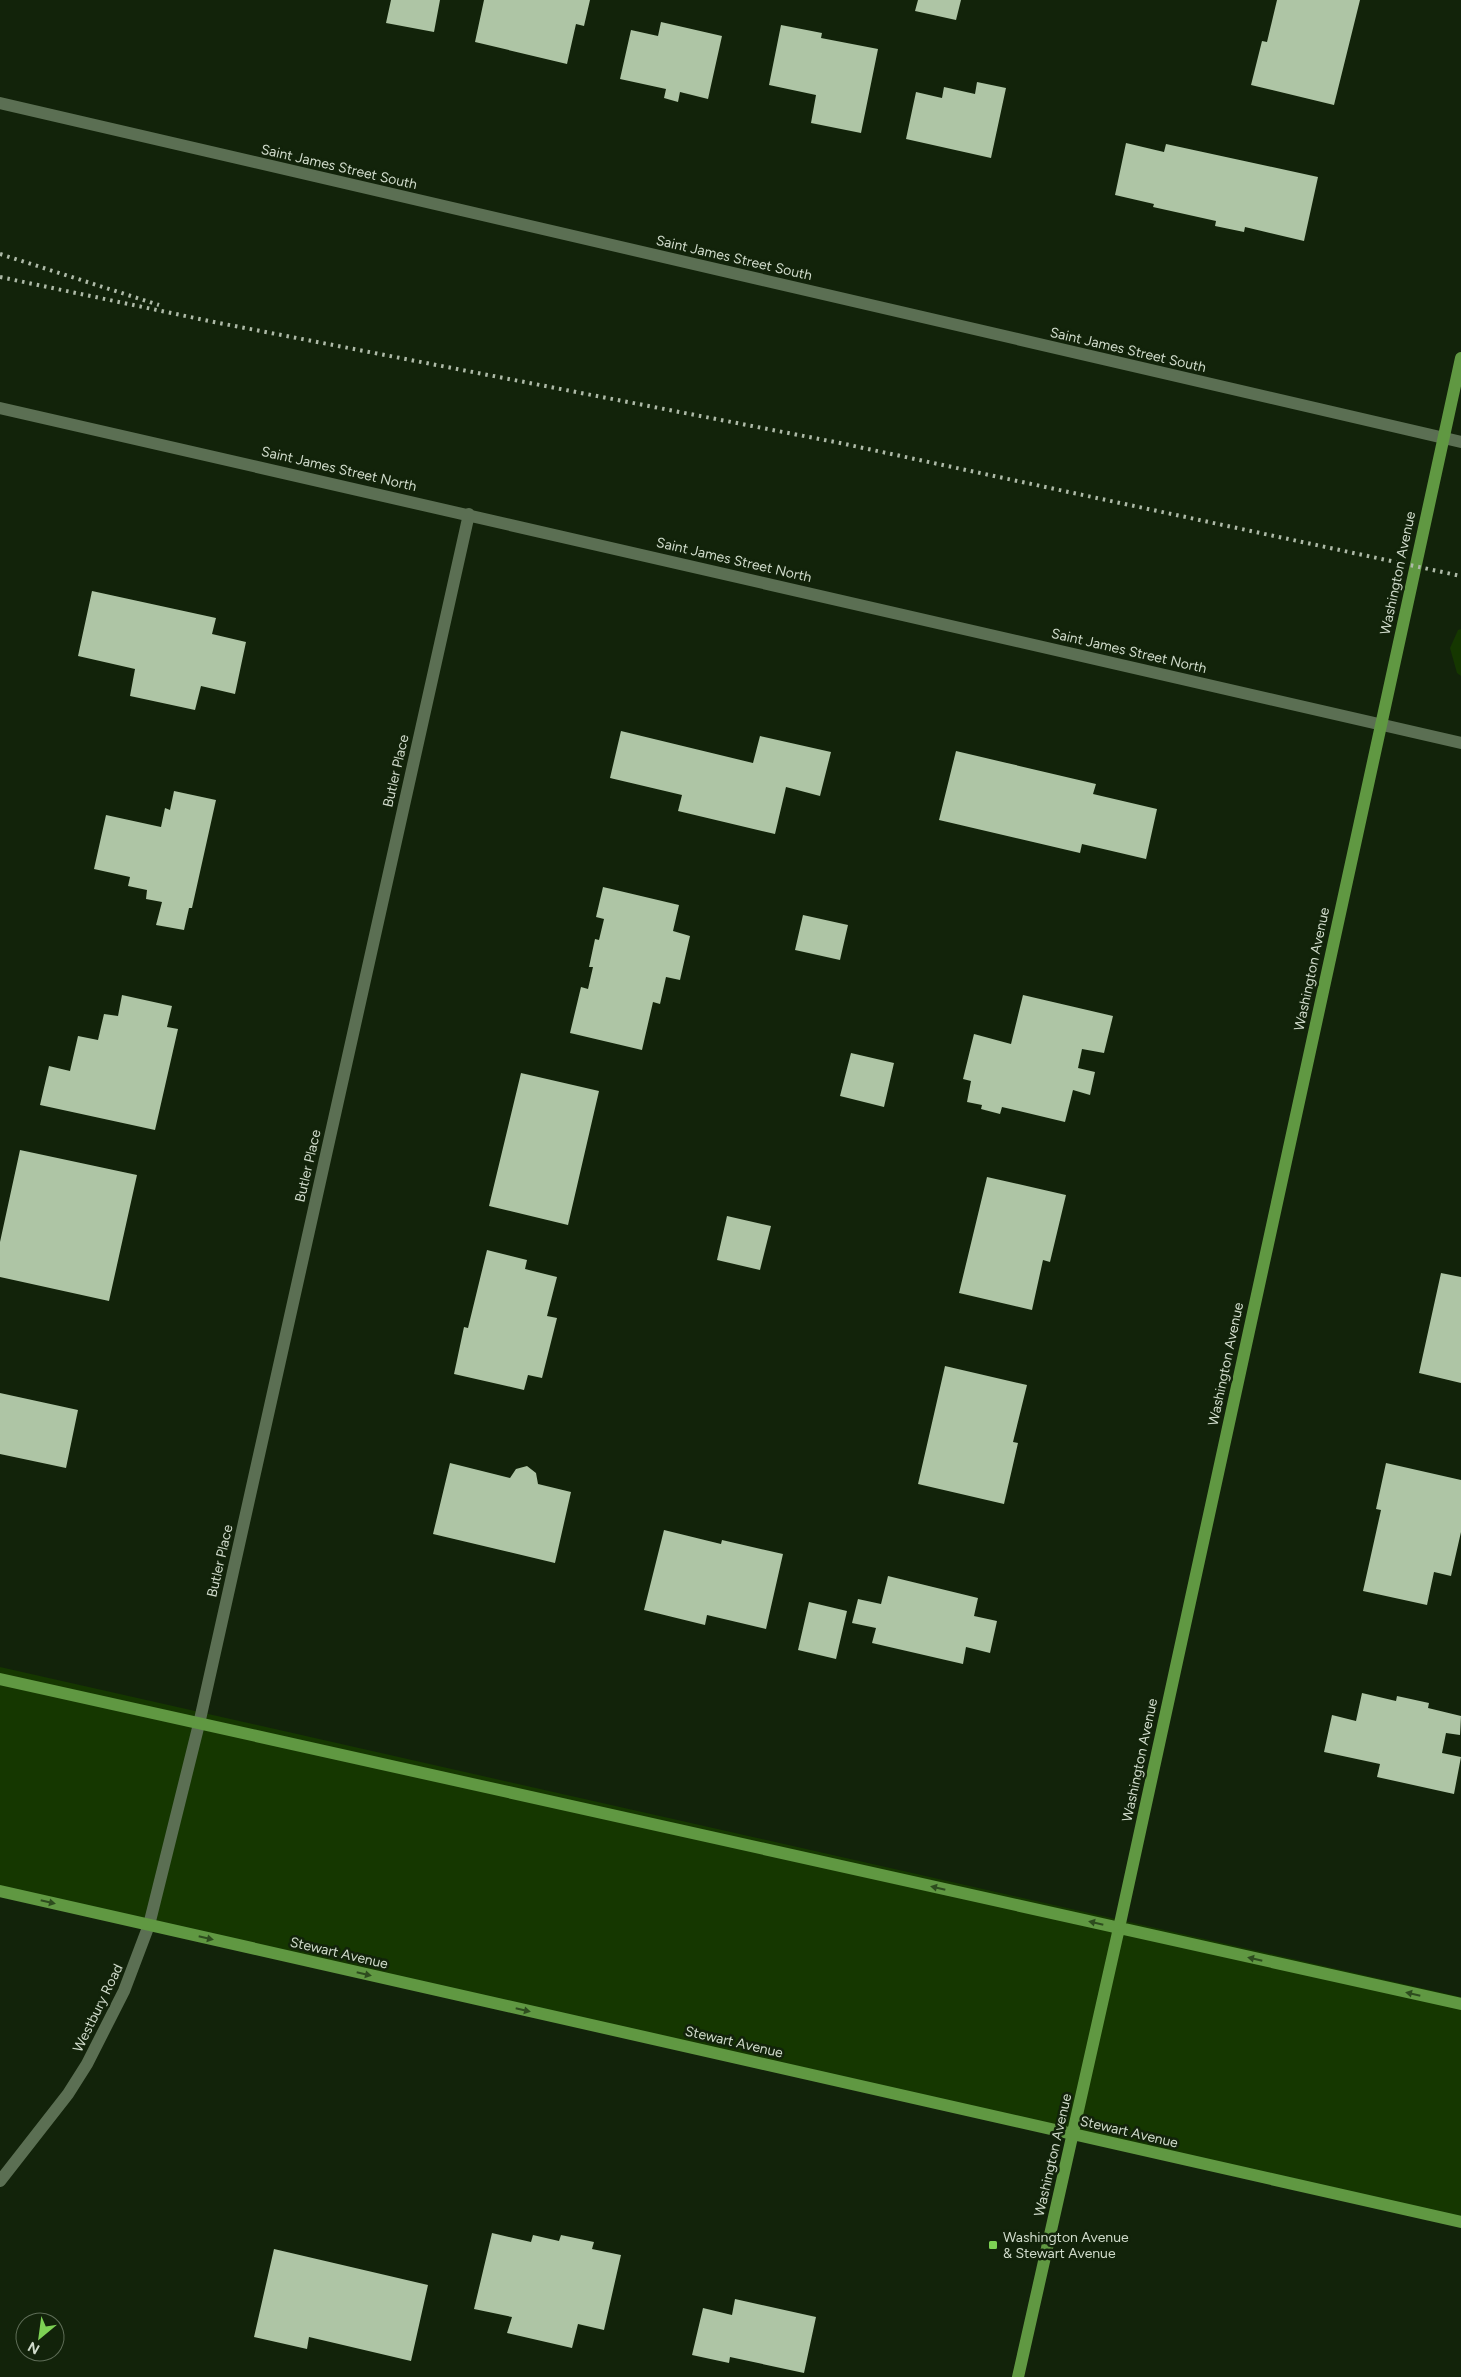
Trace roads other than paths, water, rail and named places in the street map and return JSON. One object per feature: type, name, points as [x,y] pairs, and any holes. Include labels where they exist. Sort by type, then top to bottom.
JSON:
[{"type":"main road","name":"Washington Avenue","points":[[1018,2377],[1119,1928],[1442,438],[1461,358]]},
{"type":"main road","points":[[0,1679],[1461,2004]]},
{"type":"main road","name":"Stewart Avenue","points":[[0,1891],[1461,2222]]},
{"type":"street","name":"Saint James Street South","points":[[0,103],[1461,442]]},
{"type":"street","name":"Saint James Street North","points":[[0,408],[469,514],[1461,743]]},
{"type":"street","name":"Butler Place","points":[[174,1824],[199,1724],[469,514]]},
{"type":"street","name":"Westbury Road","points":[[0,2181],[68,2094],[87,2064],[124,1991],[149,1925],[174,1824]]},
{"type":"railway","points":[[0,254],[159,305]]},
{"type":"railway","points":[[0,277],[214,322],[840,443],[1461,576]]},
{"type":"place","name":"Washington Avenue & Stewart Avenue","points":[[993,2245]]}]
